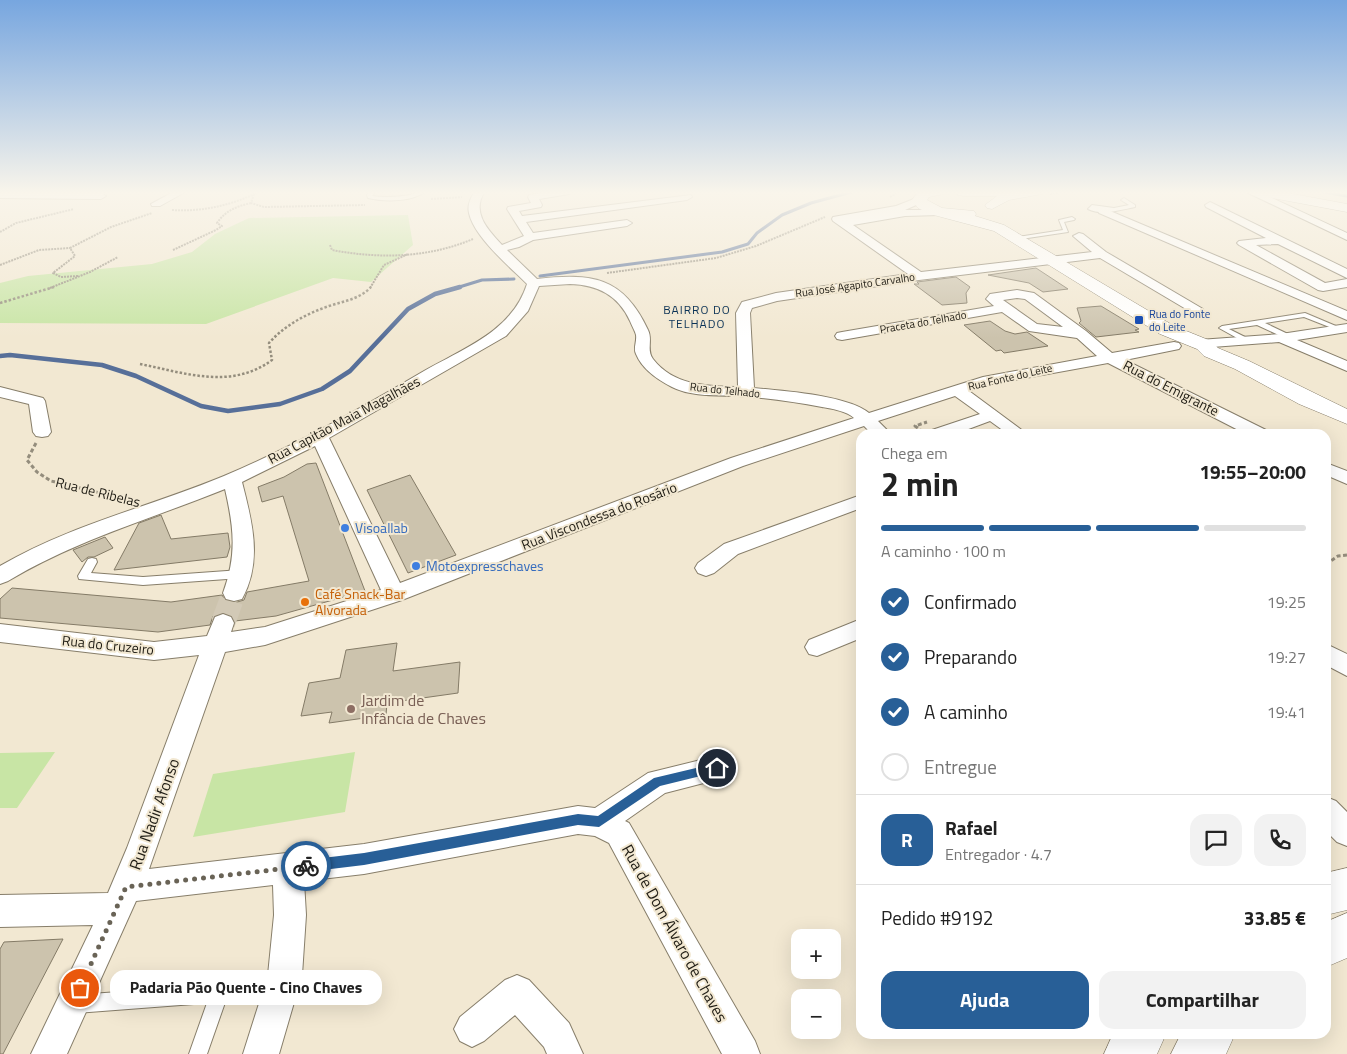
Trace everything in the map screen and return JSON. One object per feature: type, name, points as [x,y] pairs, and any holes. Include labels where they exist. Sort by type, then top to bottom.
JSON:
[{"type":"street","points":[[492,240],[534,284],[572,280]]},
{"type":"street","points":[[499,249],[515,245],[524,240]]},
{"type":"street","points":[[868,240],[919,276]]},
{"type":"street","points":[[1019,240],[1199,346],[1347,417]]},
{"type":"street","points":[[1084,240],[1102,254],[1196,309]]},
{"type":"street","points":[[1173,240],[1347,316]]},
{"type":"street","points":[[1238,240],[1323,287],[1347,283]]},
{"type":"street","points":[[1243,243],[1277,240]]},
{"type":"street","points":[[1279,240],[1347,274]]},
{"type":"street","name":"Rua José Agapito Carvalho","points":[[746,392],[743,313],[748,305],[776,296],[919,276],[1102,254]]},
{"type":"street","name":"Rua do Telhado","points":[[572,280],[594,282],[617,292],[630,310],[643,334],[642,351],[651,366],[679,385],[746,392],[836,405],[856,412],[878,429]]},
{"type":"street","name":"Rua Capitão Maia Magalhães","points":[[0,576],[26,558],[67,540],[232,479],[320,437],[501,333],[516,321],[530,300],[534,284]]},
{"type":"street","name":"Rua do Emigrante","points":[[1004,308],[995,301],[995,297],[1017,294],[1028,296],[1081,334],[1108,357],[1250,429]]},
{"type":"street","points":[[1004,308],[1034,328],[1081,334]]},
{"type":"street","name":"Praceta do Telhado","points":[[842,336],[1004,308]]},
{"type":"street","name":"Rua Fonte do Leite","points":[[866,419],[989,380],[1108,357],[1284,338],[1343,328]]},
{"type":"street","points":[[1284,338],[1347,366]]},
{"type":"street","points":[[1199,346],[1242,365],[1307,399]]},
{"type":"street","points":[[957,390],[1011,429]]},
{"type":"street","points":[[0,392],[37,401],[42,432]]},
{"type":"street","points":[[935,427],[992,415]]},
{"type":"street","name":"Rua Viscondessa do Rosário","points":[[219,634],[265,636],[394,594],[737,462],[866,419]]},
{"type":"street","points":[[320,437],[394,594]]},
{"type":"street","points":[[1331,470],[1347,478]]},
{"type":"street","points":[[232,479],[244,526],[245,554],[242,574],[234,593]]},
{"type":"street","points":[[706,568],[731,549],[856,503]]},
{"type":"street","points":[[817,647],[856,630]]},
{"type":"street","name":"Rua do Cruzeiro","points":[[0,633],[154,651],[219,634]]},
{"type":"street","name":"Rua Nadir Afonso","points":[[49,1054],[122,898],[141,851],[219,634]]},
{"type":"street","points":[[1331,656],[1347,666]]},
{"type":"street","points":[[0,911],[122,898],[288,868],[364,859],[578,820],[599,822],[658,782],[717,768]]},
{"type":"street","points":[[1331,816],[1347,832]]},
{"type":"street","name":"Rua de Dom Álvaro de Chaves","points":[[599,822],[619,834],[742,1054]]},
{"type":"street","points":[[261,1054],[285,975],[290,915],[288,868]]},
{"type":"street","points":[[1331,893],[1347,889]]},
{"type":"street","points":[[1331,943],[1347,935]]},
{"type":"street","points":[[472,1029],[517,992],[556,1035],[565,1054]]},
{"type":"street","points":[[1129,1054],[1139,1039]]},
{"type":"street","points":[[1196,1054],[1208,1039]]},
{"type":"lane","points":[[1199,346],[1222,328],[1305,315],[1343,328]]},
{"type":"lane","points":[[1259,322],[1284,338]]},
{"type":"lane","points":[[92,562],[83,576],[143,581],[242,574]]},
{"type":"lane","points":[[73,1004],[219,994],[198,1054]]},
{"type":"path","points":[[0,265],[39,250],[70,248],[85,240]]},
{"type":"path","points":[[173,250],[181,244],[192,240]]},
{"type":"path","points":[[330,245],[332,250],[346,254],[408,254],[447,248],[469,240]]},
{"type":"path","points":[[572,280],[594,274],[716,258],[770,240]]},
{"type":"path","points":[[70,248],[75,256],[53,272],[61,278],[78,276]]},
{"type":"path","points":[[140,364],[202,376],[226,377],[263,370],[272,360],[269,343],[277,334],[314,312],[352,299],[366,292],[376,281],[379,271],[388,262],[408,254]]},
{"type":"path","points":[[0,302],[46,289],[118,257]]},
{"type":"path","points":[[926,417],[935,427]]},
{"type":"path","name":"Rua de Ribelas","points":[[42,432],[27,460],[37,472],[50,481],[157,507]]},
{"type":"path","points":[[1331,561],[1338,556],[1347,555]]},
{"type":"green space","points":[[207,240],[412,240],[413,245],[371,282],[333,278],[206,324],[0,323],[0,283],[28,276],[152,264],[192,252]]},
{"type":"green space","points":[[55,752],[17,808],[0,808],[0,753]]},
{"type":"green space","points":[[355,752],[345,812],[193,837],[213,774]]},
{"type":"building","points":[[1036,268],[1068,289],[1043,292],[1029,283],[988,275]]},
{"type":"building","points":[[956,277],[970,287],[966,293],[967,303],[942,305],[914,284],[919,284],[917,282]]},
{"type":"building","points":[[1101,306],[1139,329],[1135,330],[1139,332],[1096,337],[1079,323],[1081,321],[1077,308]]},
{"type":"building","points":[[990,321],[1005,331],[1015,334],[1027,332],[1048,346],[1004,353],[1001,350],[996,351],[964,325]]},
{"type":"building","points":[[316,463],[365,591],[276,616],[235,621],[232,615],[222,612],[213,616],[210,625],[158,632],[0,618],[0,599],[12,588],[171,602],[222,595],[226,601],[234,603],[244,600],[247,592],[309,581],[283,496],[262,502],[258,487],[284,477],[307,464]]},
{"type":"building","points":[[410,475],[456,555],[408,573],[367,490]]},
{"type":"building","points":[[161,515],[171,539],[228,533],[230,547],[227,557],[114,570],[139,523]]},
{"type":"building","points":[[105,537],[113,548],[94,557],[88,557],[82,562],[73,550]]},
{"type":"building","points":[[397,643],[393,671],[460,662],[458,693],[387,703],[386,715],[329,723],[332,712],[301,716],[309,683],[340,678],[346,650]]},
{"type":"building","points":[[63,939],[3,1054],[0,1054],[0,949],[4,942]]},
{"type":"waterway","points":[[540,276],[722,252],[748,244],[751,240]]},
{"type":"waterway","points":[[456,288],[482,280],[514,279]]},
{"type":"waterway","points":[[0,356],[10,355],[102,365],[136,376],[201,406],[228,411],[280,404],[322,389],[350,371],[408,309],[435,294],[460,287]]},
{"type":"tunnel","points":[[223,623],[234,593]]},
{"type":"way so far","points":[[80,988],[126,887],[306,866]]},
{"type":"place","name":"Rua do Fonte do Leite","points":[[1139,320]]},
{"type":"place","name":"Visoallab","points":[[345,528]]},
{"type":"place","name":"Motoexpresschaves","points":[[416,566]]},
{"type":"place","name":"Café Snack-Bar Alvorada","points":[[305,602]]},
{"type":"place","name":"Jardim de Infância de Chaves","points":[[351,709]]},
{"type":"place","name":"Padaria Pão Quente - Cino Chaves","points":[[80,988]]},
{"type":"district","name":"BAIRRO DO TELHADO","points":[[697,317]]},
{"type":"route","points":[[306,866],[364,859],[578,820],[599,822],[658,782],[717,768]]}]
